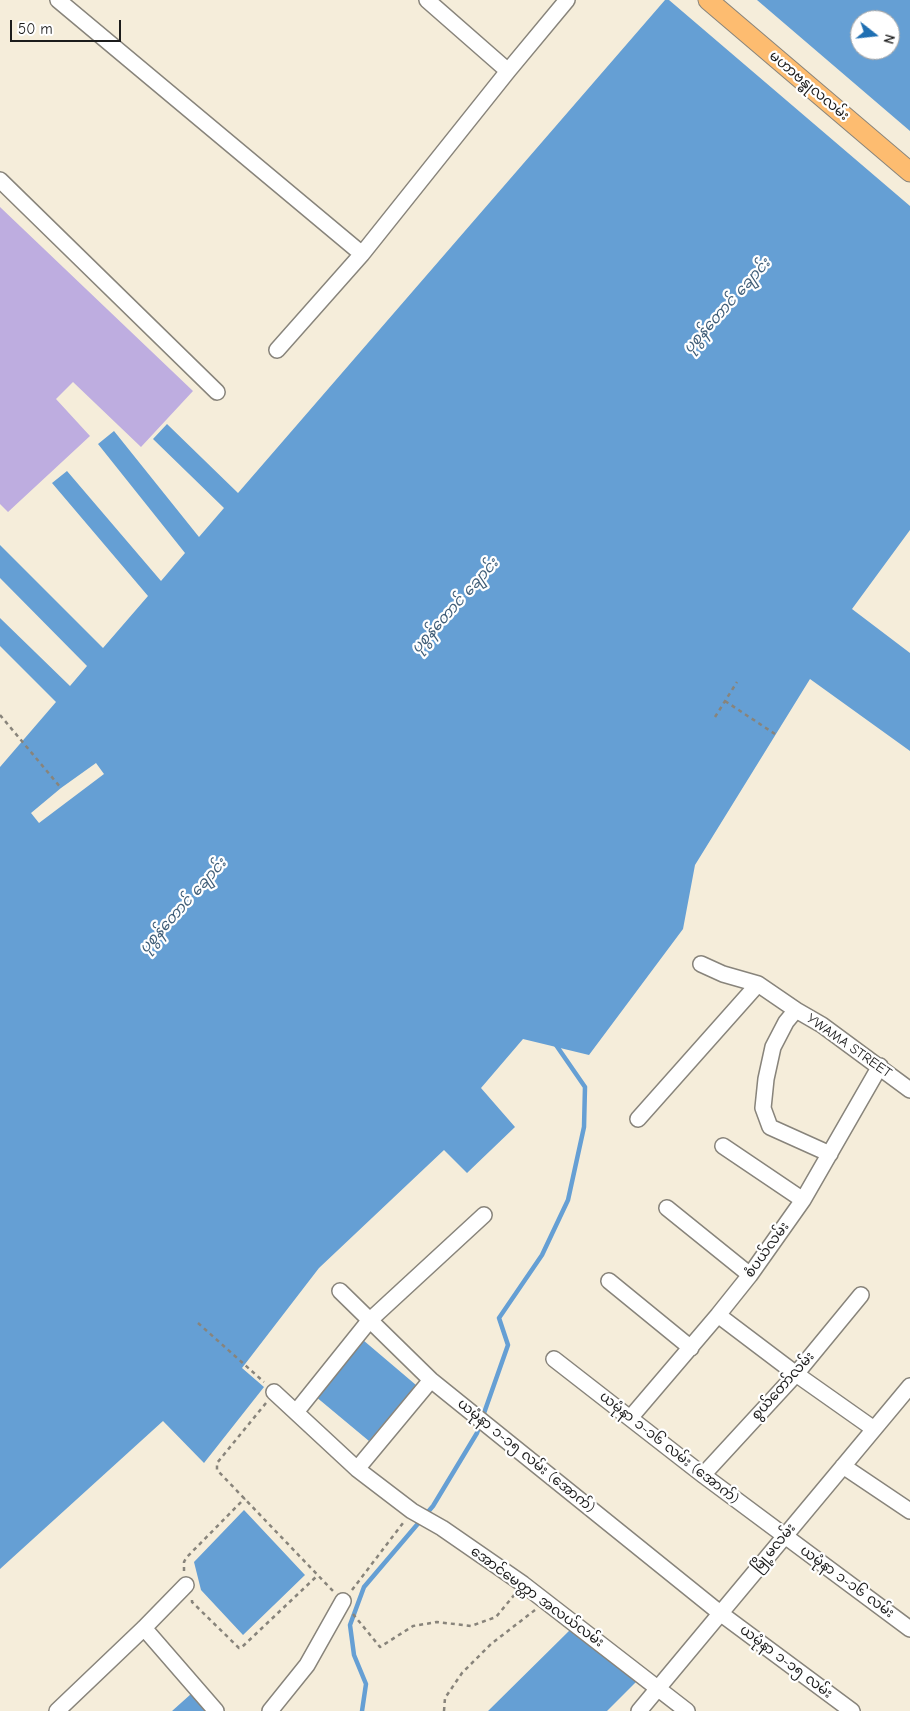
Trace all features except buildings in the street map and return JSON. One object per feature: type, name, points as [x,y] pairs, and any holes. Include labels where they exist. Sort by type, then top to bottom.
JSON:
[{"type":"main road","name":"မဟာဗန္ဓုလလမ်း","points":[[708,0],[910,172]]},
{"type":"street","points":[[58,0],[362,254]]},
{"type":"street","points":[[427,0],[508,71]]},
{"type":"street","points":[[277,350],[362,254],[567,0]]},
{"type":"street","points":[[0,180],[217,392]]},
{"type":"street","points":[[701,964],[723,974],[758,984],[796,1010]]},
{"type":"street","points":[[638,1119],[758,984]]},
{"type":"street","name":"YWAMA STREET","points":[[830,1154],[770,1127],[763,1108],[766,1079],[773,1047],[786,1022],[796,1010],[822,1025],[910,1090]]},
{"type":"street","name":"စံပယ်လမ်း","points":[[630,1417],[691,1348],[750,1275],[803,1200],[880,1066]]},
{"type":"street","points":[[723,1146],[803,1200]]},
{"type":"street","points":[[667,1208],[750,1275]]},
{"type":"street","points":[[296,1412],[370,1321],[484,1215]]},
{"type":"street","points":[[609,1282],[691,1348]]},
{"type":"street","name":"ယမုံနာ ၁-၁၅ လမ်း (အောက်)","points":[[340,1291],[431,1380],[720,1613]]},
{"type":"street","name":"စွယ်တော်လမ်း","points":[[703,1474],[796,1374],[861,1295]]},
{"type":"street","points":[[718,1315],[796,1374],[874,1429]]},
{"type":"street","name":"ယမုံနာ ၁-၁၆ လမ်း (အောက်)","points":[[554,1359],[784,1536]]},
{"type":"street","points":[[357,1469],[431,1380]]},
{"type":"street","name":"အောင်မေတ္တာ အလယ်လမ်း","points":[[274,1392],[357,1469],[412,1511],[442,1528],[523,1584],[687,1711]]},
{"type":"street","name":"မြို့မလမ်း","points":[[638,1711],[874,1429],[907,1394]]},
{"type":"street","points":[[843,1466],[910,1511]]},
{"type":"street","name":"ယမုံနာ ၁-၁၆ လမ်း","points":[[784,1536],[910,1629]]},
{"type":"street","points":[[65,1708],[186,1585]]},
{"type":"street","points":[[270,1711],[307,1665],[343,1601]]},
{"type":"street","name":"ယမုံနာ ၁-၁၅ လမ်း","points":[[720,1613],[852,1711]]},
{"type":"street","points":[[144,1628],[216,1711]]},
{"type":"path","points":[[715,717],[737,682]]},
{"type":"path","points":[[725,701],[776,734]]},
{"type":"path","points":[[0,714],[61,788]]},
{"type":"path","points":[[198,1323],[274,1392],[217,1463],[217,1470],[343,1601],[377,1645],[380,1647],[413,1626],[436,1622],[471,1626],[496,1617],[523,1584]]},
{"type":"path","points":[[245,1498],[186,1558],[183,1566],[186,1585],[192,1602],[239,1648],[318,1575]]},
{"type":"path","points":[[343,1601],[412,1511]]},
{"type":"path","points":[[444,1711],[445,1698],[462,1673],[491,1644],[546,1602]]},
{"type":"water","name":"ပုစွန်တောင် ချောင်း","points":[[665,0],[910,0],[910,530],[852,609],[910,653],[910,751],[810,679],[695,865],[683,929],[589,1055],[523,1039],[481,1088],[515,1127],[467,1173],[444,1150],[319,1268],[242,1368],[264,1387],[204,1463],[163,1421],[0,1569],[0,767],[56,702],[0,646],[0,618],[70,686],[87,666],[0,578],[0,545],[103,648],[148,596],[52,483],[67,471],[161,581],[185,553],[98,444],[114,431],[199,537],[224,508],[153,439],[167,424],[238,493]]},
{"type":"water","points":[[363,1340],[416,1385],[369,1441],[315,1396]]},
{"type":"water","points":[[244,1510],[305,1575],[243,1635],[201,1590],[194,1562]]},
{"type":"water","points":[[571,1629],[636,1682],[607,1711],[488,1711]]},
{"type":"water","points":[[191,1694],[205,1711],[172,1711]]},
{"type":"pier","points":[[669,0],[757,0],[910,131],[910,206]]},
{"type":"pier","points":[[96,763],[104,774],[39,823],[31,813],[61,788]]},
{"type":"waterway","points":[[362,1711],[366,1684],[354,1655],[350,1625],[364,1587],[433,1506],[477,1433],[508,1345],[499,1318],[542,1255],[568,1200],[584,1127],[585,1087],[556,1045]]}]
